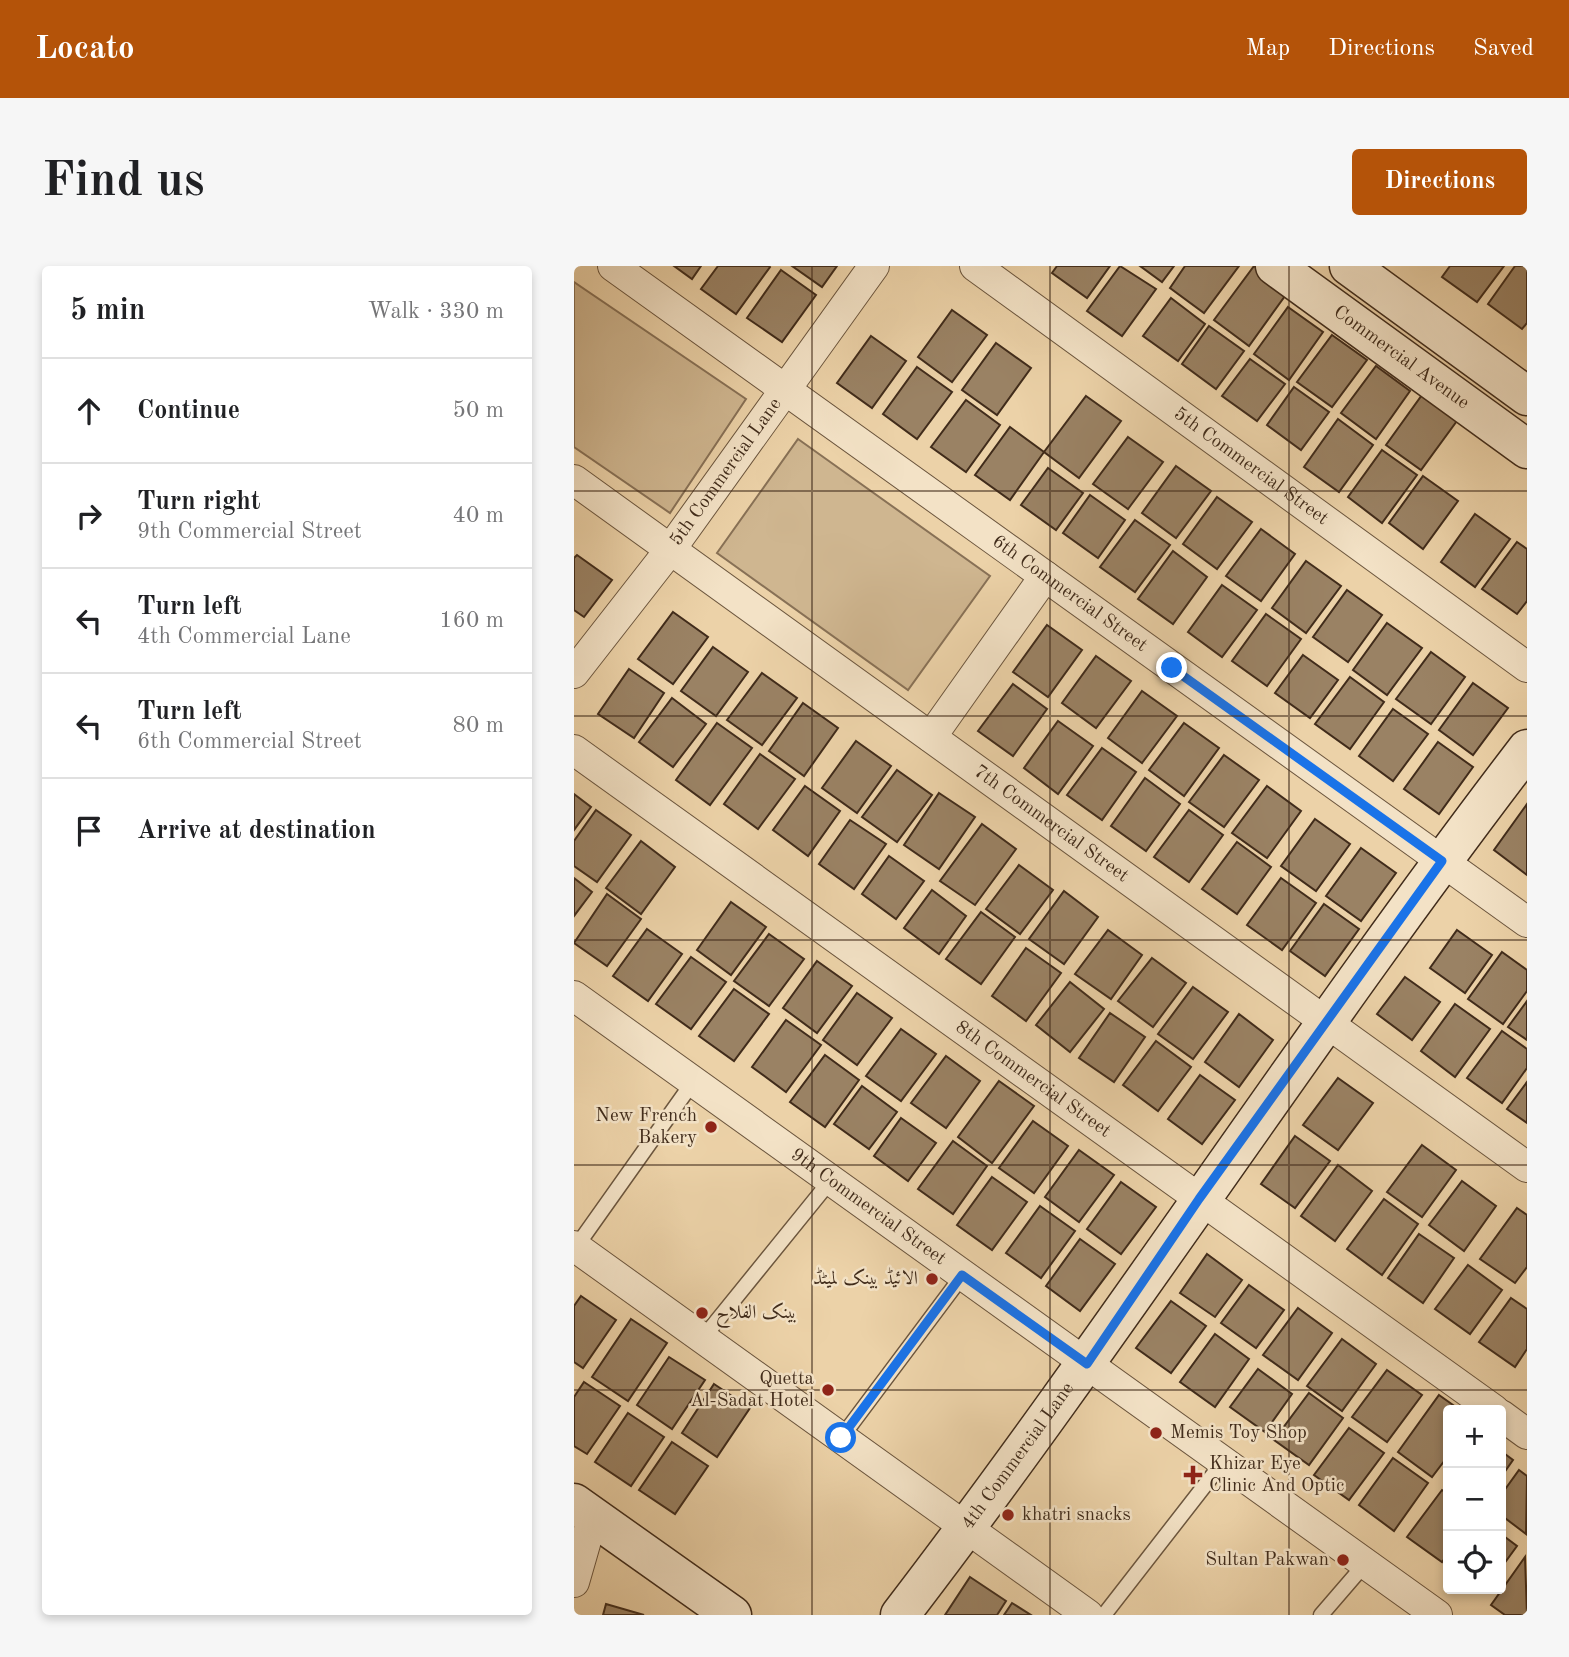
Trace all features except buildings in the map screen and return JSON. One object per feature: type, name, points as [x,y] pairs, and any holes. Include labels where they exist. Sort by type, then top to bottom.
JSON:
[{"type":"street","name":"6th Commercial Street","points":[[613,266],[1527,922]]},
{"type":"street","name":"5th Commercial Lane","points":[[574,673],[670,550],[874,266]]},
{"type":"street","name":"5th Commercial Street","points":[[975,266],[1527,667]]},
{"type":"street","name":"Commercial Avenue","points":[[1275,266],[1527,449]]},
{"type":"street","points":[[1349,266],[1527,396]]},
{"type":"street","name":"7th Commercial Street","points":[[574,480],[1527,1167]]},
{"type":"street","points":[[930,737],[1045,576]]},
{"type":"street","name":"4th Commercial Lane","points":[[900,1615],[1087,1364],[1199,1199],[1442,861],[1527,749]]},
{"type":"street","name":"8th Commercial Street","points":[[574,750],[1487,1405]]},
{"type":"street","name":"9th Commercial Street","points":[[574,996],[1437,1615]]},
{"type":"street","points":[[575,1246],[1088,1615]]},
{"type":"street","points":[[1506,1419],[1527,1434]]},
{"type":"street","points":[[574,1582],[584,1510],[732,1615]]},
{"type":"lane","points":[[575,1246],[694,1082]]},
{"type":"lane","points":[[703,1338],[831,1180]]},
{"type":"lane","points":[[841,1438],[962,1275]]},
{"type":"lane","points":[[1104,1615],[1223,1462]]},
{"type":"lane","points":[[1321,1615],[1365,1564]]},
{"type":"shaded area","points":[[574,282],[746,399],[670,513],[574,447]]},
{"type":"shaded area","points":[[798,439],[990,576],[908,690],[717,553]]},
{"type":"place","name":"New French Bakery","points":[[711,1127]]},
{"type":"place","name":"الائیڈ بینک لمیٹڈ","points":[[932,1279]]},
{"type":"place","name":"بینک الفلاح","points":[[702,1313]]},
{"type":"place","name":"Quetta Al-Sadat Hotel","points":[[828,1390]]},
{"type":"place","name":"Memis Toy Shop","points":[[1156,1433]]},
{"type":"place","name":"Khizar Eye Clinic And Optic","points":[[1193,1475]]},
{"type":"place","name":"khatri snacks","points":[[1008,1515]]},
{"type":"place","name":"Sultan Pakwan","points":[[1343,1560]]},
{"type":"route","points":[[841,1438],[962,1275],[1087,1364],[1199,1199],[1442,861],[1172,668]]}]
